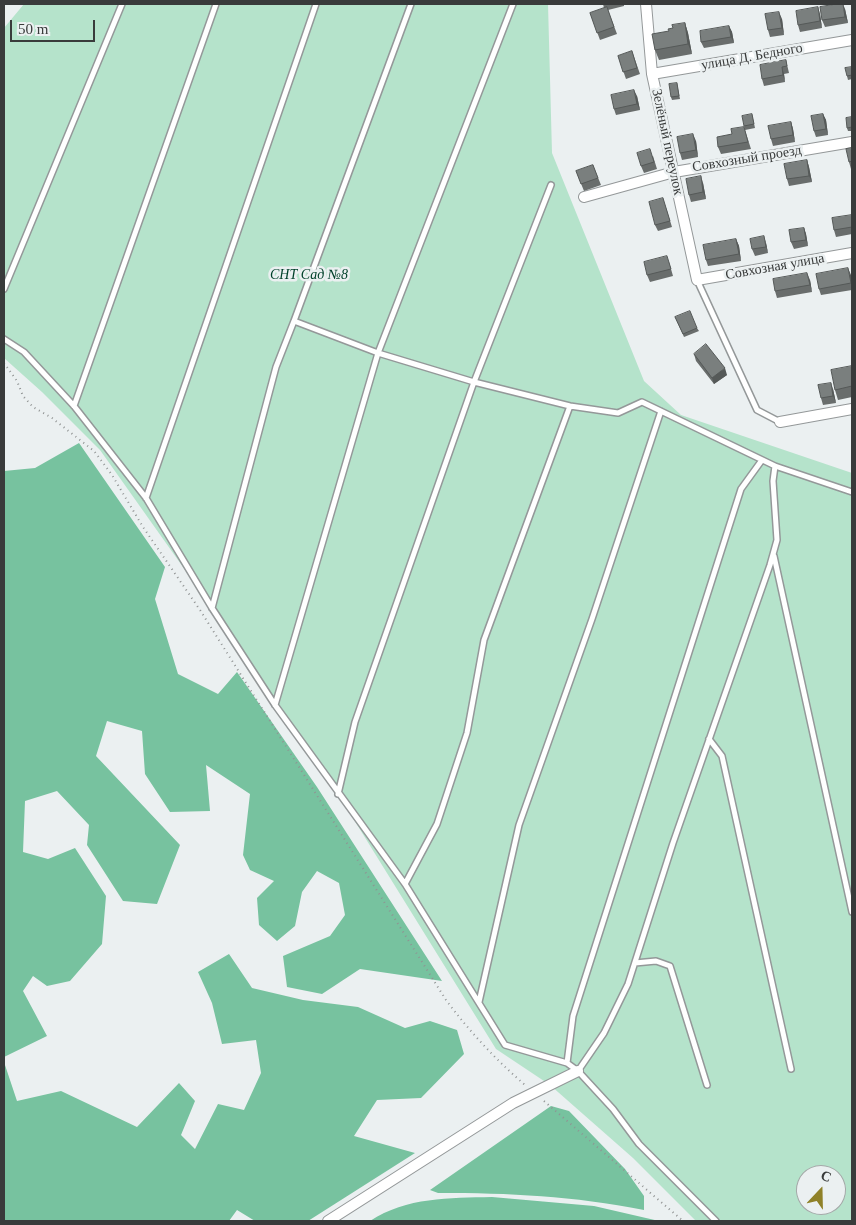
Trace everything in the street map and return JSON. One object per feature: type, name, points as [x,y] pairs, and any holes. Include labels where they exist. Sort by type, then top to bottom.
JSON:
[{"type":"street","name":"Зелёный переулок","points":[[646,4],[652,74],[697,280]]},
{"type":"street","name":"улица Д. Бедного","points":[[652,74],[852,40]]},
{"type":"street","name":"Совхозный проезд","points":[[584,197],[674,172],[852,142]]},
{"type":"street","name":"Совхозная улица","points":[[697,280],[852,253]]},
{"type":"street","points":[[780,422],[852,408]]},
{"type":"street","points":[[328,1221],[513,1103],[578,1071]]},
{"type":"lane","points":[[4,289],[122,4]]},
{"type":"lane","points":[[74,406],[216,4]]},
{"type":"lane","points":[[146,498],[316,4]]},
{"type":"lane","points":[[212,608],[276,367],[411,4]]},
{"type":"lane","points":[[275,705],[378,353],[513,4]]},
{"type":"lane","points":[[338,794],[355,722],[474,382],[550,185]]},
{"type":"lane","points":[[697,280],[757,410],[780,422]]},
{"type":"lane","points":[[294,321],[378,353],[474,382],[570,406],[618,413],[642,402],[775,466],[852,492]]},
{"type":"lane","points":[[4,339],[24,352],[74,406],[146,498],[212,608],[275,705],[405,884],[505,1045],[567,1063],[578,1071],[613,1109],[646,1152],[716,1221]]},
{"type":"lane","points":[[405,884],[436,824],[467,733],[484,640],[570,406]]},
{"type":"lane","points":[[479,1002],[518,824],[592,619],[661,411]]},
{"type":"lane","points":[[567,1063],[573,1016],[741,489],[762,460]]},
{"type":"lane","points":[[578,1071],[604,1033],[628,984],[773,553],[777,540],[773,481],[775,466]]},
{"type":"lane","points":[[773,553],[852,912]]},
{"type":"lane","points":[[709,739],[722,756],[791,1069]]},
{"type":"lane","points":[[635,963],[656,960],[670,966],[707,1085]]},
{"type":"path","points":[[4,363],[17,381],[22,396],[33,407],[72,433],[94,451],[106,467],[200,610],[446,1000],[471,1032],[500,1064],[682,1221]]},
{"type":"green space","name":"СНТ Сад №8","points":[[24,4],[548,4],[552,153],[644,381],[681,415],[852,473],[852,1221],[696,1221],[633,1158],[550,1085],[496,1049],[338,794],[212,608],[100,450],[42,392],[4,358],[4,28]]},
{"type":"green space","points":[[79,443],[165,567],[155,599],[178,674],[218,694],[237,672],[317,787],[442,981],[360,969],[322,994],[287,987],[283,956],[330,936],[345,915],[339,883],[317,871],[302,892],[295,926],[277,941],[259,925],[257,898],[274,881],[250,870],[243,855],[250,794],[206,765],[210,811],[170,812],[145,774],[142,731],[107,721],[96,756],[180,845],[157,904],[123,901],[87,845],[89,825],[57,791],[25,801],[23,852],[48,859],[75,848],[106,896],[102,944],[70,981],[47,986],[33,976],[23,991],[47,1036],[4,1057],[4,471],[35,468]]},
{"type":"green space","points":[[229,954],[252,988],[303,1000],[358,1007],[405,1028],[430,1021],[457,1030],[464,1054],[421,1098],[377,1100],[354,1136],[415,1153],[308,1221],[255,1221],[237,1210],[229,1221],[4,1221],[4,1062],[17,1101],[61,1091],[137,1127],[179,1083],[195,1101],[181,1135],[195,1149],[218,1104],[244,1110],[261,1073],[256,1040],[222,1044],[212,1003],[198,972]]},
{"type":"green space","points":[[551,1106],[569,1111],[625,1169],[644,1196],[644,1210],[567,1198],[438,1193],[430,1190]]},
{"type":"green space","points":[[492,1197],[594,1206],[659,1221],[370,1221],[399,1207],[429,1200]]},
{"type":"building","points":[[843,4],[845,17],[822,20],[820,7]]},
{"type":"building","points":[[607,7],[614,27],[597,33],[590,13]]},
{"type":"building","points":[[818,7],[820,21],[798,25],[796,11]]},
{"type":"building","points":[[779,12],[782,28],[768,30],[765,14]]},
{"type":"building","points":[[685,23],[688,44],[655,50],[652,34],[669,31],[668,29],[673,28],[672,25]]},
{"type":"building","points":[[729,26],[731,37],[701,42],[700,31]]},
{"type":"building","points":[[632,51],[637,68],[623,72],[618,56]]},
{"type":"building","points":[[786,60],[787,66],[782,67],[783,75],[762,79],[760,65]]},
{"type":"building","points":[[852,67],[852,75],[847,76],[845,68]]},
{"type":"building","points":[[677,83],[679,96],[671,97],[669,84]]},
{"type":"building","points":[[634,90],[637,104],[614,109],[611,95]]},
{"type":"building","points":[[752,114],[754,124],[744,126],[742,116]]},
{"type":"building","points":[[823,114],[826,129],[814,131],[811,116]]},
{"type":"building","points":[[852,117],[852,127],[847,128],[846,118]]},
{"type":"building","points":[[791,122],[793,135],[771,139],[768,126]]},
{"type":"building","points":[[744,127],[748,142],[718,147],[717,137],[732,134],[731,129]]},
{"type":"building","points":[[693,134],[696,150],[680,153],[677,137]]},
{"type":"building","points":[[852,148],[852,161],[849,162],[846,149]]},
{"type":"building","points":[[650,149],[654,162],[641,166],[637,153]]},
{"type":"building","points":[[807,160],[809,176],[787,179],[784,164]]},
{"type":"building","points":[[593,165],[598,178],[581,184],[576,171]]},
{"type":"building","points":[[701,176],[703,192],[689,195],[686,179]]},
{"type":"building","points":[[663,198],[670,221],[655,225],[649,202]]},
{"type":"building","points":[[852,215],[852,227],[834,230],[832,218]]},
{"type":"building","points":[[804,228],[806,240],[791,242],[789,230]]},
{"type":"building","points":[[764,236],[766,247],[752,249],[750,239]]},
{"type":"building","points":[[736,239],[739,254],[706,260],[703,245]]},
{"type":"building","points":[[667,256],[671,269],[647,275],[644,262]]},
{"type":"building","points":[[848,268],[851,283],[819,289],[816,274]]},
{"type":"building","points":[[807,273],[810,285],[775,291],[773,279]]},
{"type":"building","points":[[690,311],[697,328],[683,334],[675,317]]},
{"type":"building","points":[[706,344],[725,368],[712,378],[694,354]]},
{"type":"building","points":[[852,366],[852,386],[835,390],[831,370]]},
{"type":"building","points":[[831,383],[833,396],[821,398],[818,385]]}]
